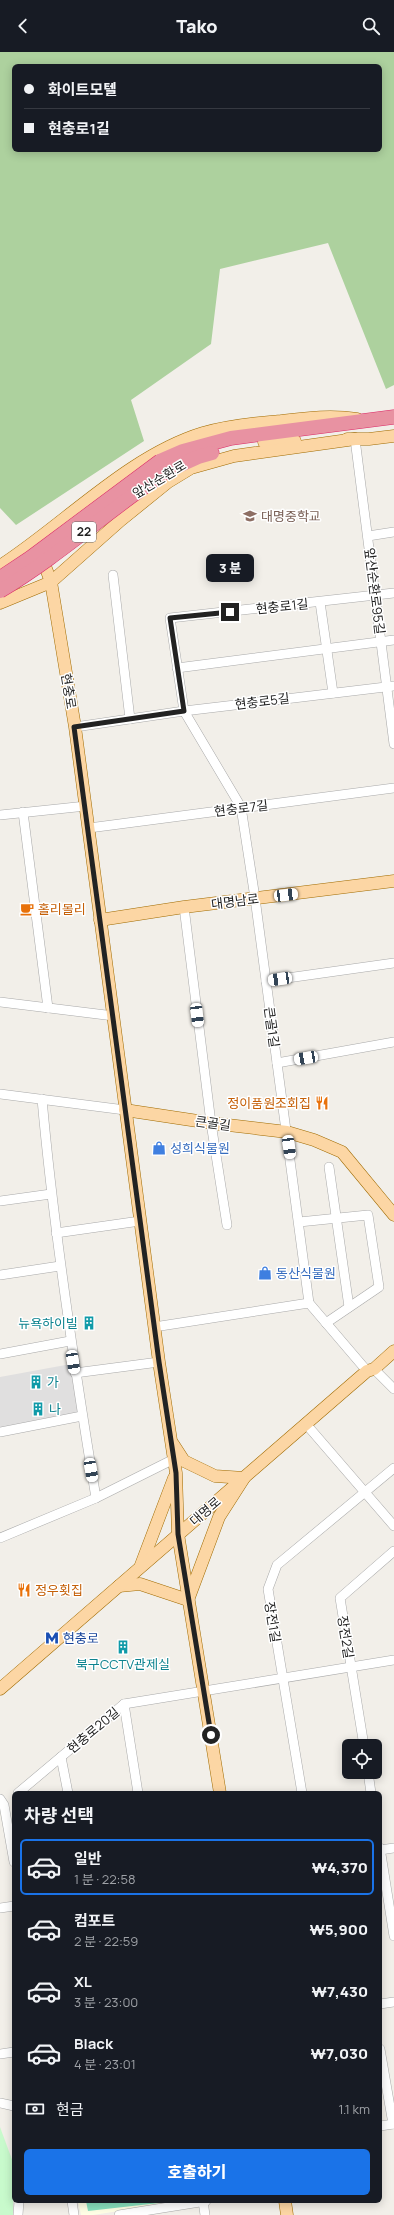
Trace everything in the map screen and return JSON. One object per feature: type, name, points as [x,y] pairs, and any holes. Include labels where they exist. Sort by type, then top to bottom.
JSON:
[{"type":"highway","name":"앞산순환로","points":[[0,591],[47,561],[183,451],[231,438],[359,420],[394,417]]},
{"type":"highway","name":"앞산순환로","points":[[0,578],[164,466],[232,447],[341,431],[394,426]]},
{"type":"main road","points":[[0,566],[36,542],[128,471],[160,452],[203,434],[256,423],[336,416],[359,420]]},
{"type":"main road","points":[[264,442],[369,439],[394,436]]},
{"type":"main road","points":[[0,603],[51,582],[120,520],[168,482],[191,468],[234,456],[355,439]]},
{"type":"main road","name":"현충로","points":[[36,542],[51,582],[86,806],[154,1327],[176,1473],[178,1534],[188,1600],[205,1692],[220,1791]]},
{"type":"main road","name":"대명남로","points":[[100,920],[184,907],[394,881]]},
{"type":"main road","name":"큰골길","points":[[125,1110],[211,1123],[287,1132],[314,1140],[342,1152],[394,1215]]},
{"type":"main road","name":"대명로","points":[[0,1689],[306,1424],[394,1351]]},
{"type":"main road","points":[[118,1586],[140,1584],[188,1600],[219,1517],[244,1478],[215,1476],[184,1461],[171,1442]]},
{"type":"main road","points":[[140,1567],[176,1473]]},
{"type":"main road","points":[[285,2203],[288,2215]]},
{"type":"street","name":"앞산순환로95길","points":[[355,439],[381,642],[390,687],[394,744]]},
{"type":"street","points":[[368,536],[394,532]]},
{"type":"street","points":[[113,575],[130,719]]},
{"type":"street","name":"현충로1길","points":[[178,668],[170,618],[394,593]]},
{"type":"street","points":[[320,602],[333,693]]},
{"type":"street","points":[[241,808],[184,711],[178,668],[394,640]]},
{"type":"street","name":"현충로5길","points":[[74,727],[184,711],[390,687]]},
{"type":"street","name":"현충로7길","points":[[89,828],[394,788]]},
{"type":"street","points":[[0,815],[86,806]]},
{"type":"street","name":"큰골1길","points":[[241,808],[255,898],[309,1303]]},
{"type":"street","points":[[23,812],[48,1008]]},
{"type":"street","points":[[184,907],[211,1123],[227,1225]]},
{"type":"street","points":[[266,981],[394,963]]},
{"type":"street","points":[[0,1002],[114,1016]]},
{"type":"street","points":[[277,1063],[394,1042]]},
{"type":"street","name":"큰골길","points":[[0,1094],[125,1110]]},
{"type":"street","points":[[42,1099],[51,1194],[70,1341],[96,1498]]},
{"type":"street","points":[[329,1167],[349,1307]]},
{"type":"street","points":[[0,1201],[51,1194]]},
{"type":"street","points":[[299,1222],[368,1215],[379,1287],[326,1322]]},
{"type":"street","points":[[56,1233],[140,1221]]},
{"type":"street","points":[[0,1275],[60,1266]]},
{"type":"street","points":[[154,1327],[309,1303],[370,1370],[394,1389]]},
{"type":"street","points":[[0,1354],[70,1341]]},
{"type":"street","points":[[75,1373],[159,1362]]},
{"type":"street","points":[[0,1432],[82,1416]]},
{"type":"street","points":[[306,1424],[394,1526]]},
{"type":"street","points":[[0,1538],[96,1498],[174,1459]]},
{"type":"street","name":"장전1길","points":[[302,1791],[268,1589],[277,1565],[394,1468]]},
{"type":"street","name":"장전2길","points":[[363,1739],[340,1598],[394,1551]]},
{"type":"street","name":"현충로20길","points":[[20,1791],[124,1704],[394,1660]]},
{"type":"street","points":[[124,1704],[138,1791]]},
{"type":"street","points":[[61,1757],[68,1791]]},
{"type":"street","points":[[369,1779],[371,1791]]},
{"type":"street","points":[[12,1797],[2,1802],[12,1852]]},
{"type":"street","points":[[382,1850],[394,1848]]},
{"type":"street","points":[[382,1862],[394,1936]]},
{"type":"street","points":[[0,1908],[12,1906]]},
{"type":"street","points":[[382,2004],[394,2002]]},
{"type":"street","points":[[0,2054],[12,2052]]},
{"type":"street","points":[[382,2061],[393,2124],[382,2126]]},
{"type":"street","points":[[0,2103],[12,2106]]},
{"type":"street","points":[[18,2215],[19,2203]]},
{"type":"street","points":[[72,2203],[74,2215]]},
{"type":"street","points":[[119,2215],[193,2203]]},
{"type":"street","points":[[204,2203],[205,2215]]},
{"type":"shaded area","points":[[71,1364],[79,1413],[0,1429],[0,1377]]},
{"type":"shaded area","points":[[78,2203],[171,2203],[93,2215],[81,2215]]},
{"type":"green space","points":[[0,52],[394,52],[394,385],[386,389],[328,243],[220,269],[211,344],[131,400],[144,441],[16,525],[0,508]]},
{"type":"green space","points":[[0,2127],[12,2160],[12,2203],[13,2203],[13,2215],[0,2215]]},
{"type":"green space","points":[[86,2203],[159,2203],[88,2211]]},
{"type":"place","name":"대명중학교","points":[[250,516]]},
{"type":"place","name":"홀리몰리","points":[[27,909]]},
{"type":"place","name":"정이품원조회집","points":[[322,1103]]},
{"type":"place","name":"성희식물원","points":[[159,1148]]},
{"type":"place","name":"동산식물원","points":[[265,1273]]},
{"type":"place","name":"뉴욕하이빌","points":[[89,1323]]},
{"type":"place","name":"가","points":[[36,1382]]},
{"type":"place","name":"나","points":[[38,1409]]},
{"type":"place","name":"정우횟집","points":[[24,1590]]},
{"type":"place","name":"현충로","points":[[52,1638]]},
{"type":"place","name":"북구CCTV관제실","points":[[123,1647]]},
{"type":"route","points":[[211,1735],[178,1534],[176,1473],[159,1362],[89,828],[74,727],[184,711],[170,618],[230,612]]}]
